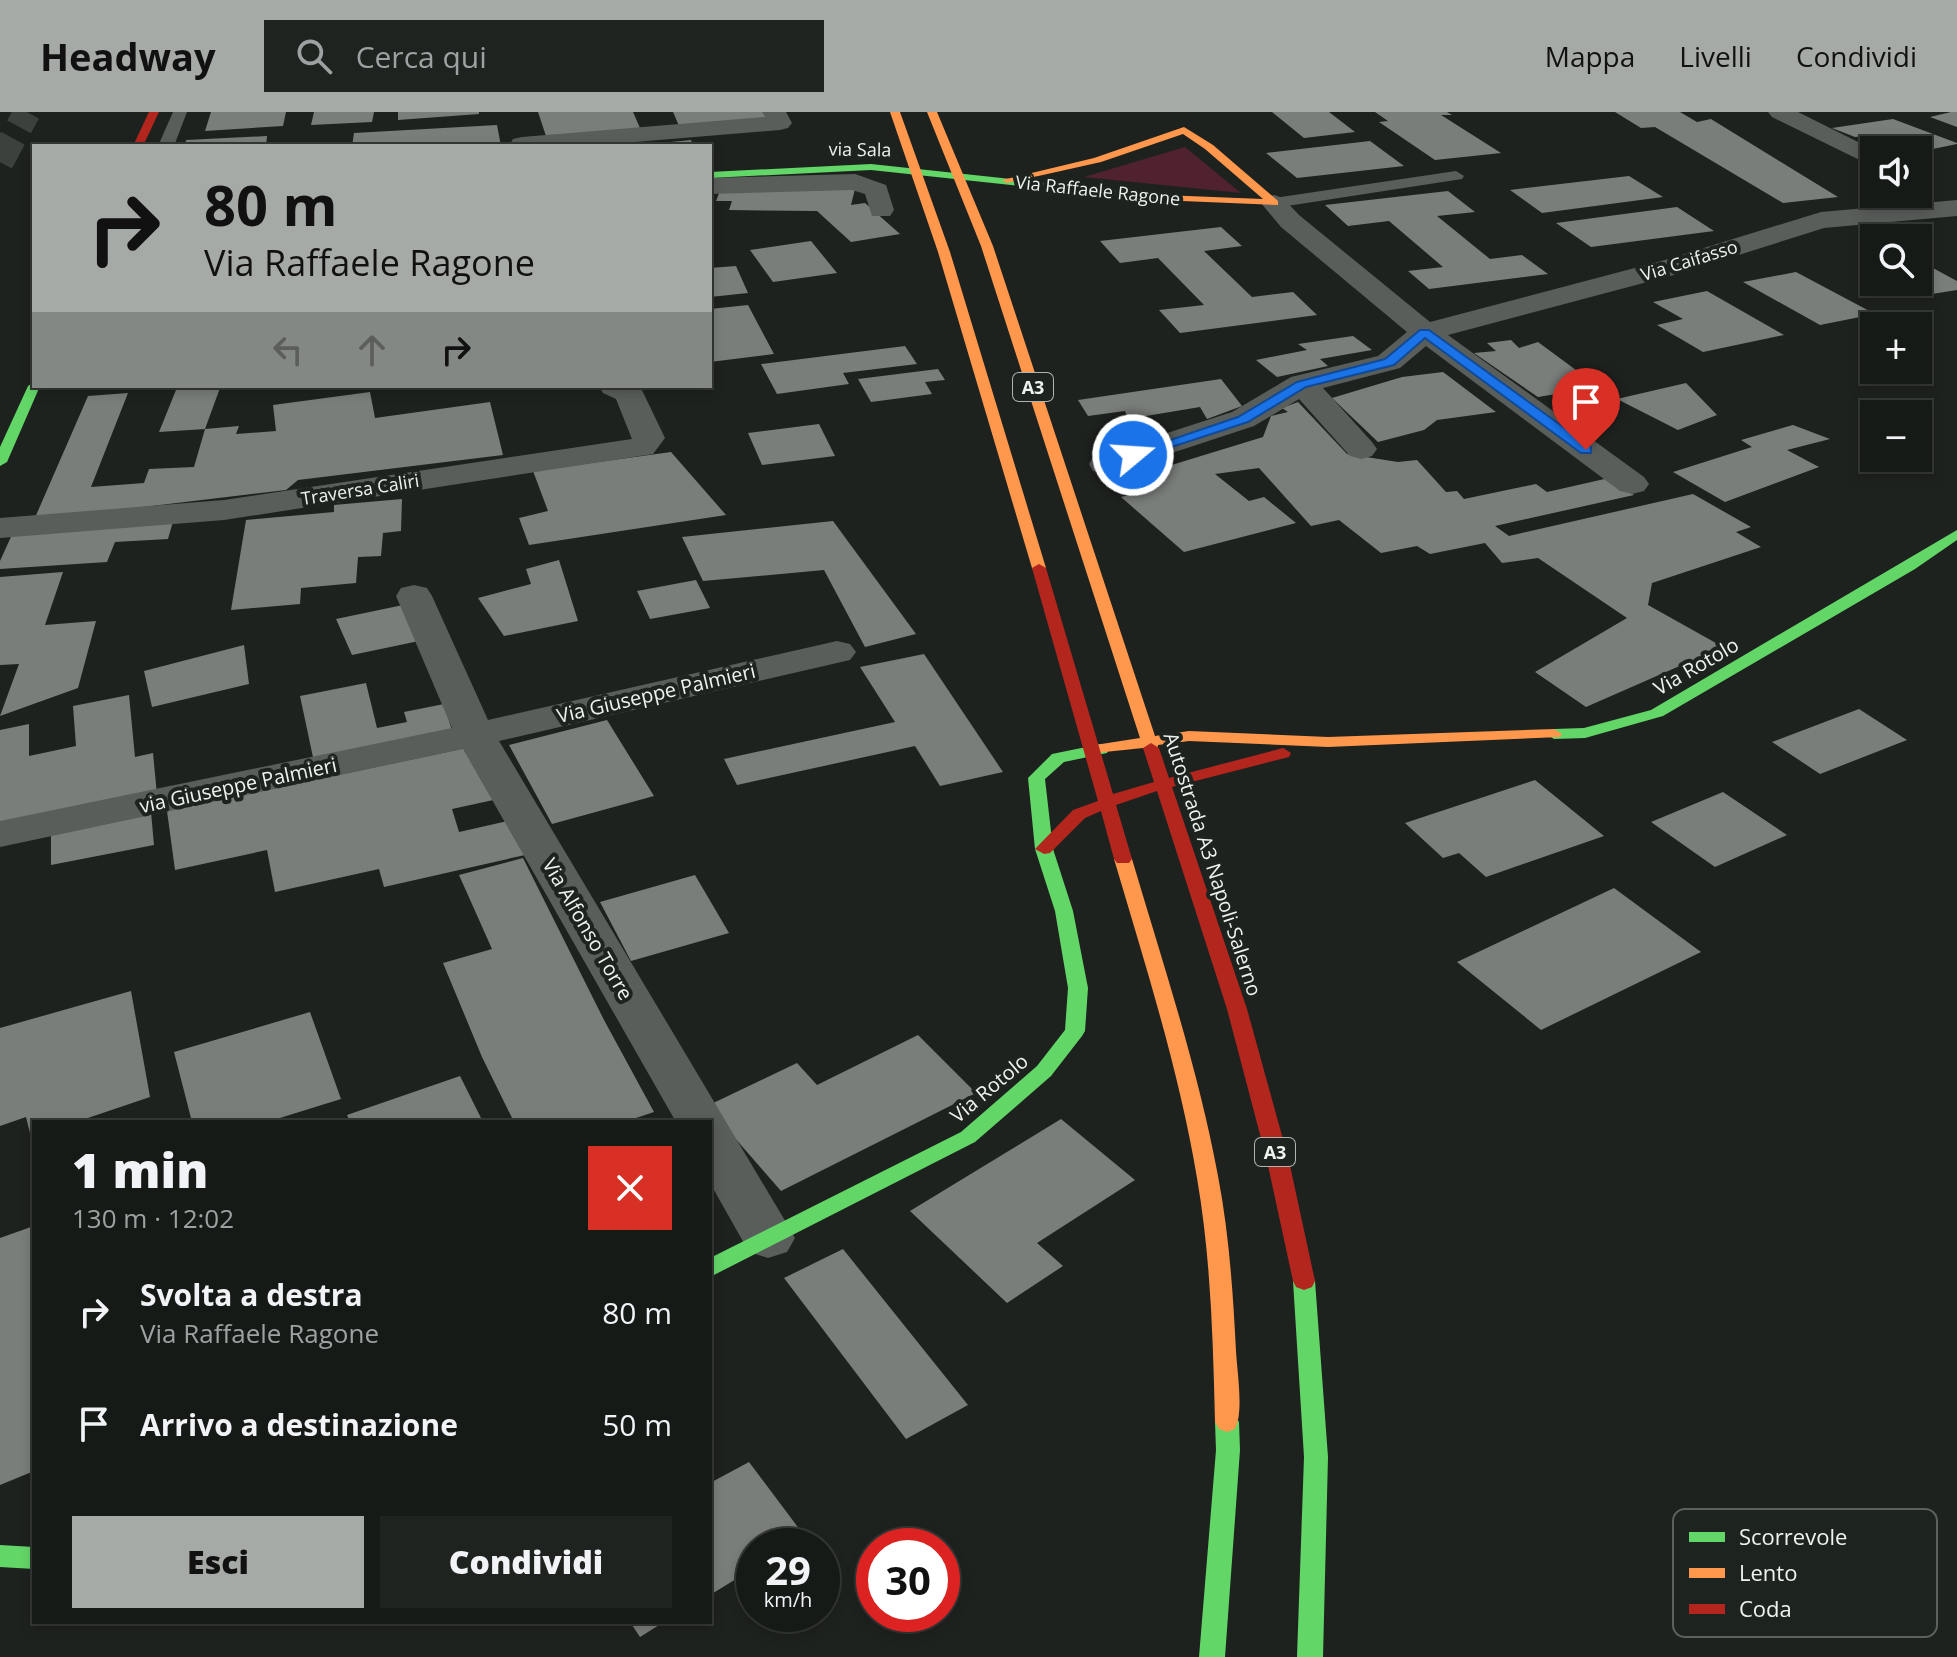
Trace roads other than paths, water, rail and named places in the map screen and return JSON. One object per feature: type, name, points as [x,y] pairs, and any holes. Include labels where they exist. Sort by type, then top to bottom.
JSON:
[{"type":"main road","points":[[139,144],[154,112]]},
{"type":"main road","name":"A3","points":[[895,112],[944,252],[1181,1058],[1208,1179],[1224,1318],[1228,1450],[1212,1657]]},
{"type":"main road","name":"Autostrada A3 Napoli-Salerno","points":[[932,112],[987,246],[1237,1009],[1278,1161],[1305,1288],[1316,1457],[1310,1657]]},
{"type":"main road","name":"Via Raffaele Ragone","points":[[1007,180],[1061,169],[1154,143],[1190,126],[1282,212]]},
{"type":"main road","name":"via Sala","points":[[712,178],[871,167],[1007,180]]},
{"type":"main road","name":"Via Raffaele Ragone","points":[[1007,180],[1202,202]]},
{"type":"main road","points":[[0,462],[33,388]]},
{"type":"main road","name":"Via Rotolo","points":[[712,1267],[968,1137],[1044,1071],[1075,1031],[1078,988],[1064,911],[1044,849],[1036,778],[1058,758],[1189,736],[1328,742],[1585,733],[1657,713],[1910,566],[1957,534]]},
{"type":"main road","name":"Via Rotolo","points":[[1044,849],[1079,814],[1134,792],[1328,742]]},
{"type":"main road","points":[[0,1556],[32,1558]]},
{"type":"street","points":[[521,137],[656,123],[780,123],[774,112]]},
{"type":"street","points":[[1780,112],[1860,153]]},
{"type":"street","points":[[712,178],[855,182],[877,190],[881,210]]},
{"type":"street","name":"Via Caifasso","points":[[1932,192],[1957,207]]},
{"type":"street","points":[[1202,202],[1282,212]]},
{"type":"street","name":"Via Caifasso","points":[[1425,332],[1675,266],[1821,220],[1957,207]]},
{"type":"street","name":"Via Raffaele Ragone","points":[[1282,212],[1425,332],[1632,484]]},
{"type":"street","points":[[1105,464],[1243,419],[1302,384],[1389,362],[1425,332]]},
{"type":"street","points":[[1302,384],[1361,449]]},
{"type":"street","name":"Traversa Caliri","points":[[0,528],[224,510],[642,447],[649,438],[629,393],[618,388]]},
{"type":"street","points":[[414,596],[475,735]]},
{"type":"street","name":"Via Giuseppe Palmieri","points":[[475,735],[837,652]]},
{"type":"street","name":"via Giuseppe Palmieri","points":[[0,834],[475,735]]},
{"type":"street","name":"Via Alfonso Torre","points":[[475,735],[700,1120]]},
{"type":"street","points":[[712,1141],[768,1238]]},
{"type":"lane","points":[[167,144],[180,112]]},
{"type":"lane","points":[[1282,212],[1456,176]]},
{"type":"tunnel","points":[[0,162],[27,112]]}]
